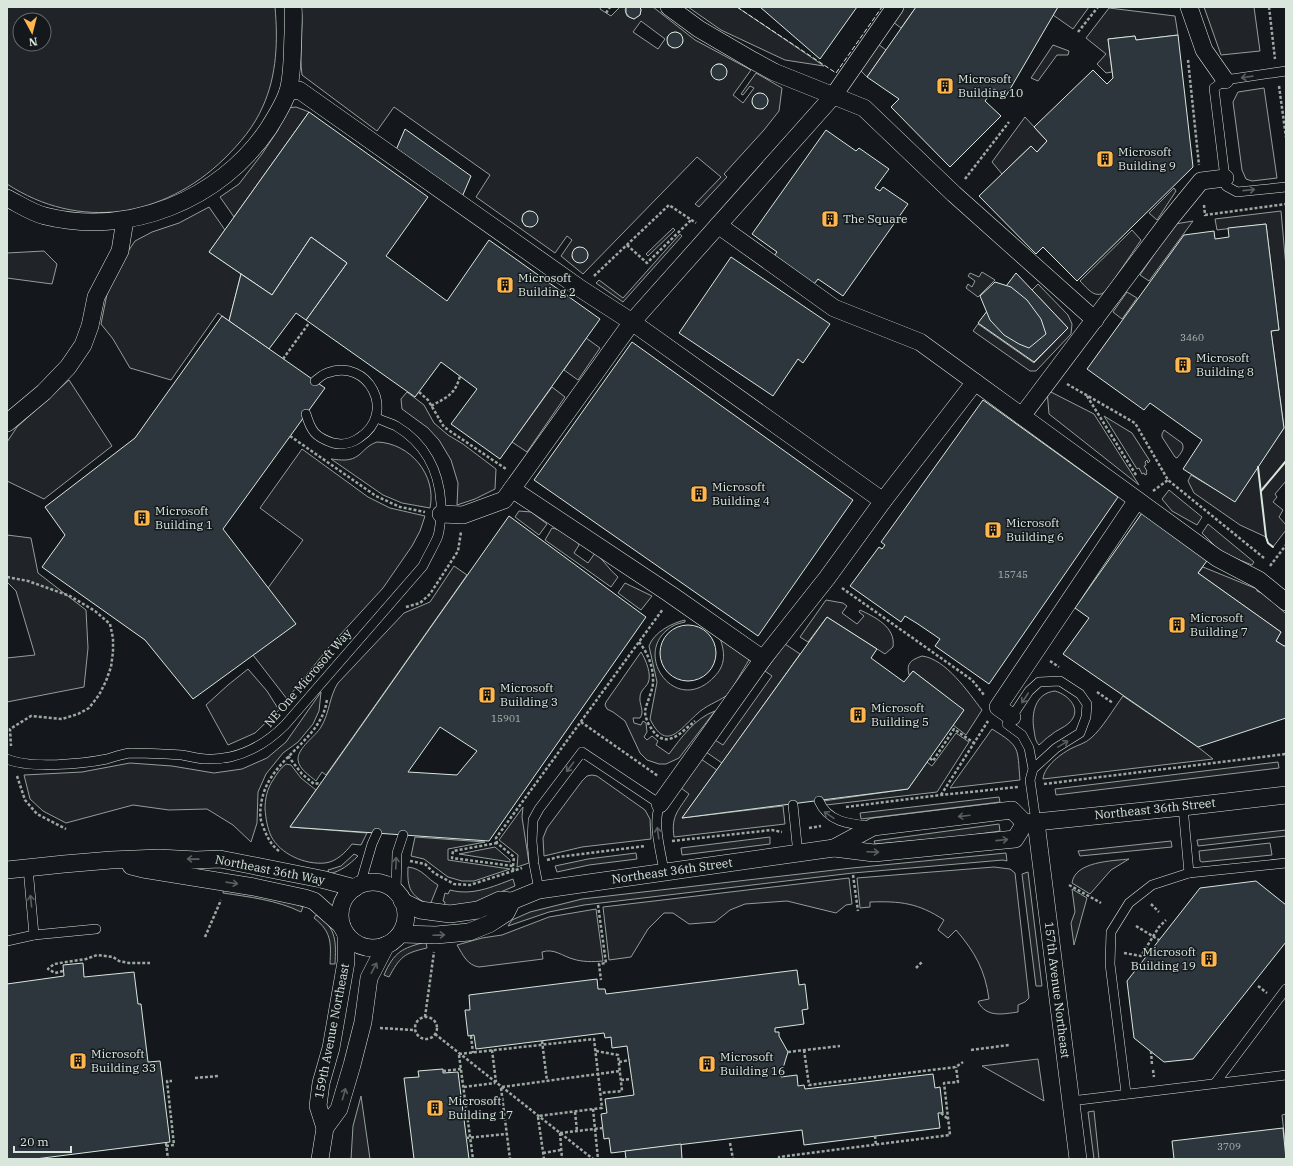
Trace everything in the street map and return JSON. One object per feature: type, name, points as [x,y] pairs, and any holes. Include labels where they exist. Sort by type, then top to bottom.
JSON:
[{"type":"street","points":[[7,198],[44,216],[92,222],[125,220],[151,214],[177,205],[201,193],[223,177],[243,159],[261,139],[276,116],[288,92],[291,68],[293,7]]},
{"type":"street","points":[[669,7],[700,30],[774,72],[864,108],[954,194],[1095,320]]},
{"type":"street","points":[[441,514],[463,515],[504,500],[632,322],[834,95],[894,7]]},
{"type":"street","points":[[1189,7],[1204,50],[1225,80]]},
{"type":"street","points":[[288,92],[299,90],[581,289],[632,322],[883,501]]},
{"type":"street","points":[[1022,416],[1170,219],[1201,181],[1225,178]]},
{"type":"street","points":[[7,423],[44,392],[68,366],[83,345],[90,326],[96,297],[120,251],[125,220]]},
{"type":"street","points":[[718,225],[834,308],[920,342],[1217,558],[1259,580],[1286,602]]},
{"type":"street","points":[[660,804],[762,659],[827,578],[883,501],[974,382]]},
{"type":"street","points":[[515,484],[762,659]]},
{"type":"street","points":[[1012,717],[998,707],[1137,500]]},
{"type":"street","name":"Northeast 36th Street","points":[[399,896],[420,910],[450,914],[478,910],[500,900],[512,901],[539,890],[664,872],[834,848],[874,853],[1015,839],[1031,823],[1286,795]]},
{"type":"street","name":"Northeast 36th Street","points":[[834,848],[872,827],[1012,810],[1031,823]]},
{"type":"street","name":"157th Avenue Northeast","points":[[1031,823],[1078,1159]]},
{"type":"street","name":"Northeast 36th Way","points":[[7,870],[111,860],[159,858],[196,860],[220,859],[358,887]]},
{"type":"street","name":"Northeast 36th Way","points":[[111,860],[143,869],[254,887],[305,898],[314,901],[344,930]]},
{"type":"street","points":[[365,883],[376,883],[387,886],[399,896],[405,912],[405,923],[400,934],[386,945],[377,948],[366,948],[356,944],[344,930],[340,916],[341,905],[347,895],[358,887],[365,883]]},
{"type":"street","points":[[400,934],[436,935],[469,932],[489,924],[506,913],[512,901]]},
{"type":"street","name":"159th Avenue Northeast","points":[[320,1159],[325,1128],[318,1106],[321,1083],[331,1048],[345,967],[344,930]]},
{"type":"street","name":"159th Avenue Northeast","points":[[325,1128],[339,1110],[362,1022],[369,978],[386,945]]},
{"type":"lane","points":[[1286,71],[1225,80],[1214,88],[1226,186],[1237,192],[1286,187]]},
{"type":"lane","points":[[306,414],[310,428],[322,440],[338,444],[355,442],[368,432],[376,418],[378,402],[372,386],[360,375],[344,370],[328,373],[314,381]]},
{"type":"lane","name":"NE One Microsoft Way","points":[[10,760],[61,765],[92,762],[129,753],[184,755],[214,759],[245,753],[260,746],[285,725],[423,566],[438,536],[441,514],[438,479],[427,456],[420,445],[409,435],[396,426],[376,418]]},
{"type":"lane","points":[[1031,823],[1030,780],[1033,769],[1029,748],[1022,734],[1007,724],[1029,692],[1039,682],[1060,681],[1080,694],[1087,704],[1086,717],[1080,733],[1056,748],[1033,769]]},
{"type":"lane","points":[[539,890],[534,864],[532,841],[533,820],[539,808],[582,752],[660,804],[657,812],[664,872]]},
{"type":"lane","points":[[819,801],[824,811],[846,824],[872,827]]},
{"type":"lane","points":[[793,804],[798,854]]},
{"type":"lane","points":[[1183,807],[1189,873]]},
{"type":"lane","points":[[358,887],[372,844],[377,834]]},
{"type":"lane","points":[[399,896],[397,853],[403,835]]},
{"type":"lane","points":[[1126,1093],[1110,964],[1111,932],[1129,903],[1152,885],[1189,873],[1286,863]]},
{"type":"lane","points":[[28,868],[34,935]]},
{"type":"lane","points":[[7,941],[34,935],[96,929]]},
{"type":"lane","points":[[1216,1082],[1286,989]]},
{"type":"lane","points":[[1071,1101],[1216,1082],[1286,1075]]},
{"type":"path","points":[[606,12],[610,7]]},
{"type":"path","points":[[1078,32],[1098,7]]},
{"type":"path","points":[[1201,43],[1187,48],[1201,181]]},
{"type":"path","points":[[954,194],[1009,122]]},
{"type":"path","points":[[594,276],[627,245],[669,206],[691,220],[647,263],[627,245]]},
{"type":"path","points":[[283,359],[309,323]]},
{"type":"path","points":[[1053,375],[1135,423],[1168,480],[1264,558]]},
{"type":"path","points":[[431,406],[450,395],[457,386],[460,376]]},
{"type":"path","points":[[419,392],[428,400],[444,427],[515,484]]},
{"type":"path","points":[[1086,395],[1139,481]]},
{"type":"path","points":[[290,436],[376,496],[400,507],[441,514]]},
{"type":"path","points":[[1137,500],[1168,480]]},
{"type":"path","points":[[403,608],[420,603],[427,598],[458,551],[463,515]]},
{"type":"path","points":[[1259,580],[1286,545]]},
{"type":"path","points":[[7,577],[28,581],[70,596],[95,610],[110,624],[113,638],[111,667],[99,695],[89,708],[78,714],[62,719],[31,716],[19,722],[10,729],[10,760],[25,800],[37,814],[66,829]]},
{"type":"path","points":[[827,578],[868,605],[972,680],[988,700],[998,707],[941,795]]},
{"type":"path","points":[[496,843],[496,838],[673,596]]},
{"type":"path","points":[[639,642],[648,656],[653,680],[645,714],[648,722],[658,737],[666,740],[675,738],[700,717]]},
{"type":"path","points":[[284,855],[272,846],[260,819],[261,805],[265,788],[274,773],[288,756],[299,747],[322,718],[327,697]]},
{"type":"path","points":[[581,722],[672,786]]},
{"type":"path","points":[[930,758],[933,761],[954,729],[974,743]]},
{"type":"path","points":[[409,861],[425,864],[434,873],[454,884],[470,885],[558,857],[660,844],[672,841],[772,830],[783,832],[829,825],[843,807],[1031,786],[1286,754]]},
{"type":"path","points":[[288,756],[302,774],[314,784],[320,783]]},
{"type":"path","points":[[513,866],[452,858],[453,851],[496,843],[514,857],[513,872]]},
{"type":"path","points":[[853,875],[858,911]]},
{"type":"path","points":[[1069,885],[1101,904]]},
{"type":"path","points":[[205,936],[222,896]]},
{"type":"path","points":[[1151,903],[1159,912]]},
{"type":"path","points":[[598,905],[606,963],[599,964],[601,980]]},
{"type":"path","points":[[1124,953],[1141,956],[1159,927],[1166,920]]},
{"type":"path","points":[[1136,926],[1159,940]]},
{"type":"path","points":[[424,1017],[434,949]]},
{"type":"path","points":[[64,971],[54,972],[48,969],[54,964],[70,963],[86,959],[97,954],[113,957],[119,961],[129,963],[150,963]]},
{"type":"path","points":[[916,968],[922,962]]},
{"type":"path","points":[[1258,986],[1268,994],[1264,996]]},
{"type":"path","points":[[424,1017],[431,1018],[437,1027],[435,1034],[430,1038],[423,1039],[417,1035],[414,1030],[417,1021],[424,1017]]},
{"type":"path","points":[[380,1028],[414,1030]]},
{"type":"path","points":[[435,1034],[593,1159]]},
{"type":"path","points":[[471,1036],[474,1053]]},
{"type":"path","points":[[459,1054],[594,1038],[602,1108],[538,1116]]},
{"type":"path","points":[[543,1043],[547,1081]]},
{"type":"path","points":[[971,1050],[1010,1045]]},
{"type":"path","points":[[788,1052],[840,1046]]},
{"type":"path","points":[[492,1050],[496,1083]]},
{"type":"path","points":[[804,1050],[809,1085],[956,1067],[963,1062]]},
{"type":"path","points":[[596,1051],[618,1055],[619,1062],[622,1091],[601,1093]]},
{"type":"path","points":[[1151,1051],[1152,1065]]},
{"type":"path","points":[[459,1054],[473,1159]]},
{"type":"path","points":[[619,1062],[630,1060]]},
{"type":"path","points":[[779,1159],[779,1157],[950,1135],[944,1083],[958,1082],[956,1067]]},
{"type":"path","points":[[443,1071],[461,1069]]},
{"type":"path","points":[[501,1087],[620,1072]]},
{"type":"path","points":[[195,1078],[218,1076]]},
{"type":"path","points":[[621,1080],[632,1079]]},
{"type":"path","points":[[168,1159],[166,1145],[174,1145],[167,1081],[172,1081]]},
{"type":"path","points":[[464,1087],[496,1083]]},
{"type":"path","points":[[501,1087],[510,1159]]},
{"type":"path","points":[[593,1109],[598,1159]]},
{"type":"path","points":[[575,1112],[577,1131]]},
{"type":"path","points":[[940,1113],[948,1119]]},
{"type":"path","points":[[538,1116],[544,1159]]},
{"type":"path","points":[[560,1133],[603,1128]]},
{"type":"path","points":[[560,1133],[562,1159]]},
{"type":"path","points":[[466,1138],[506,1134]]},
{"type":"path","points":[[875,1136],[876,1145]]},
{"type":"path","points":[[730,1143],[733,1159]]},
{"type":"path","points":[[543,1152],[562,1150]]},
{"type":"shaded area","points":[[7,7],[275,7],[276,45],[274,70],[268,94],[263,106],[251,128],[241,141],[224,159],[200,179],[174,194],[148,205],[120,211],[91,212],[63,208],[34,199],[7,184]]},
{"type":"shaded area","points":[[301,7],[601,7],[600,9],[611,16],[620,7],[626,7],[625,10],[627,16],[634,19],[640,15],[640,7],[653,7],[695,40],[751,70],[733,95],[743,103],[754,88],[750,86],[743,95],[741,94],[756,73],[782,88],[779,111],[724,174],[727,177],[699,207],[695,204],[721,177],[697,157],[583,274],[561,256],[572,240],[567,236],[555,253],[476,197],[490,175],[394,107],[377,131],[302,75]],"holes":[[[641,21],[665,39],[658,49],[633,32]],[[676,32],[681,34],[683,42],[680,46],[673,48],[668,45],[667,37],[671,33]],[[717,64],[722,64],[727,71],[724,78],[719,80],[714,78],[711,71]],[[758,93],[764,94],[768,100],[767,105],[763,109],[755,108],[752,103],[754,96]],[[528,211],[536,214],[537,219],[535,225],[532,227],[525,226],[522,221],[523,214]],[[578,247],[583,248],[588,254],[587,259],[582,262],[575,261],[572,257],[574,249]]]},
{"type":"shaded area","points":[[688,7],[737,7],[824,66],[785,60],[721,30]]},
{"type":"shaded area","points":[[904,7],[916,7],[901,28],[893,22]]},
{"type":"shaded area","points":[[1058,7],[1089,7],[1073,29],[1053,15]]},
{"type":"shaded area","points":[[1204,7],[1254,7],[1260,51],[1221,55]]},
{"type":"shaded area","points":[[1109,8],[1175,16],[1178,35],[1136,40],[1135,36],[1108,39],[1112,72],[1106,73],[1097,64],[1106,54],[1086,38]]},
{"type":"shaded area","points":[[878,44],[886,50],[867,77],[861,71],[862,64]]},
{"type":"shaded area","points":[[1053,45],[1069,51],[1068,55],[1057,55],[1038,81],[1031,78]]},
{"type":"shaded area","points":[[1264,88],[1277,178],[1252,181],[1246,179],[1242,170],[1233,102],[1238,92]]},
{"type":"shaded area","points":[[296,107],[309,112],[234,217],[220,197],[239,184],[262,154],[278,130],[287,108]]},
{"type":"shaded area","points":[[1025,117],[1047,141],[1037,152],[1031,146],[1002,174],[992,162]]},
{"type":"shaded area","points":[[1174,188],[1176,191],[1157,220],[1149,213]]},
{"type":"shaded area","points":[[209,207],[225,230],[209,252],[241,274],[229,321],[218,313],[171,380],[130,368],[113,339],[101,324],[107,294],[123,259],[135,241],[152,232],[179,223]]},
{"type":"shaded area","points":[[1281,211],[1286,267],[1286,481],[1275,494],[1277,497],[1273,502],[1283,510],[1279,517],[1286,525],[1286,530],[1273,547],[1268,543],[1266,537],[1240,525],[1194,493],[1188,481],[1191,475],[1235,501],[1284,428],[1271,331],[1279,330],[1266,224],[1217,230],[1215,219]]},
{"type":"shaded area","points":[[1193,221],[1149,281],[1140,275],[1175,224]]},
{"type":"shaded area","points":[[673,228],[675,230],[648,256],[646,254]]},
{"type":"shaded area","points":[[1132,230],[1141,240],[1107,290],[1099,294],[1092,293],[1080,281]]},
{"type":"shaded area","points":[[680,234],[682,236],[623,302],[596,283],[599,280],[623,298]]},
{"type":"shaded area","points":[[44,251],[57,264],[52,284],[7,278],[7,253]]},
{"type":"shaded area","points":[[982,272],[995,280],[978,297],[966,288],[968,284],[972,287],[975,281],[968,276],[970,273],[979,277]]},
{"type":"shaded area","points":[[1038,284],[1068,315],[1072,324],[1071,334],[1036,371],[1030,371],[973,331],[978,324],[1034,363],[1068,328],[1032,290]]},
{"type":"shaded area","points":[[1127,292],[1137,298],[1122,319],[1113,312]]},
{"type":"shaded area","points":[[586,338],[600,348],[578,380],[564,370]]},
{"type":"shaded area","points":[[69,380],[112,446],[44,499],[7,481],[7,442],[17,427]]},
{"type":"shaded area","points":[[552,387],[565,397],[527,452],[512,442]]},
{"type":"shaded area","points":[[1047,390],[1094,414],[1139,485],[1049,414]]},
{"type":"shaded area","points":[[407,392],[424,405],[434,423],[448,435],[463,444],[496,469],[495,489],[475,499],[457,505],[458,483],[451,460],[439,440],[428,428],[402,409],[401,399]]},
{"type":"shaded area","points":[[1104,416],[1132,433],[1150,461],[1148,463],[1147,460],[1145,462],[1146,465],[1144,466],[1147,474],[1142,474],[1139,468],[1137,469]]},
{"type":"shaded area","points":[[1164,430],[1183,445],[1183,449],[1177,458],[1162,437]]},
{"type":"shaded area","points":[[377,442],[400,448],[418,463],[425,473],[429,484],[431,496],[430,508],[402,503],[383,495],[331,459],[352,459]]},
{"type":"shaded area","points":[[302,449],[368,497],[390,508],[425,516],[420,531],[412,546],[383,588],[329,647],[287,699],[253,655],[268,588],[303,540],[260,508]]},
{"type":"shaded area","points":[[1169,490],[1202,517],[1197,525],[1172,511],[1162,499]]},
{"type":"shaded area","points":[[519,511],[531,512],[547,524],[539,535],[515,517]]},
{"type":"shaded area","points":[[1208,524],[1254,562],[1252,565],[1222,553],[1202,533]]},
{"type":"shaded area","points":[[552,528],[571,534],[579,545],[574,553],[588,563],[595,553],[598,556],[618,577],[611,587],[545,540]]},
{"type":"shaded area","points":[[7,535],[31,538],[38,573],[86,610],[88,648],[84,687],[7,702],[7,658],[35,655],[16,591],[7,582]]},
{"type":"shaded area","points":[[454,566],[467,575],[326,775],[322,772],[316,781],[300,766],[298,756],[300,751],[319,731],[338,683],[404,613],[430,602]]},
{"type":"shaded area","points":[[1203,567],[1257,589],[1257,591],[1266,595],[1286,614],[1286,646],[1276,641],[1281,632],[1198,573]]},
{"type":"shaded area","points":[[625,583],[652,596],[641,610],[618,593]]},
{"type":"shaded area","points":[[826,600],[843,603],[847,606],[842,613],[857,624],[864,616],[859,612],[860,610],[878,620],[888,628],[893,640],[893,647],[885,654],[827,617],[808,642],[800,637]]},
{"type":"shaded area","points":[[685,620],[685,622],[673,626],[661,637],[655,650],[656,664],[662,676],[672,685],[685,690],[699,688],[714,677],[721,668],[723,659],[723,649],[720,638],[751,657],[732,689],[726,696],[700,711],[673,735],[667,736],[656,729],[650,719],[657,682],[649,646],[651,641],[659,632],[675,623]]},
{"type":"shaded area","points":[[785,644],[800,654],[722,763],[706,752],[715,740],[723,745],[772,676],[765,671]]},
{"type":"shaded area","points":[[641,652],[648,668],[649,680],[640,695],[642,713],[640,718],[633,718],[634,723],[641,725],[643,721],[646,723],[647,732],[644,737],[647,740],[652,736],[658,741],[656,745],[669,754],[695,723],[701,718],[715,711],[679,758],[666,764],[659,764],[647,760],[640,753],[625,721],[607,709],[605,705]]},
{"type":"shaded area","points":[[922,656],[931,658],[940,663],[956,677],[982,710],[966,735],[953,725],[963,710],[913,671],[909,675],[908,668],[910,662]]},
{"type":"shaded area","points":[[248,669],[267,691],[279,710],[255,733],[228,745],[206,705]]},
{"type":"shaded area","points":[[1055,691],[1069,699],[1075,713],[1069,723],[1053,733],[1039,745],[1036,740],[1033,724],[1034,711],[1039,700],[1043,696]]},
{"type":"shaded area","points":[[321,692],[319,711],[313,724],[298,742],[283,753],[266,774],[258,792],[257,823],[251,842],[233,825],[207,809],[169,810],[133,805],[66,823],[43,811],[30,799],[24,775],[82,772],[130,763],[172,766],[214,773],[242,769],[267,758],[286,742]]},
{"type":"shaded area","points":[[1123,696],[1198,747],[1213,759],[1043,779],[1044,774],[1054,760],[1068,750],[1087,741],[1095,734],[1104,724]]},
{"type":"shaded area","points":[[992,729],[1013,744],[1016,749],[1020,780],[950,788]]},
{"type":"shaded area","points":[[956,733],[969,742],[937,792],[826,805],[823,801],[908,789],[927,762],[932,766]]},
{"type":"shaded area","points":[[701,759],[717,770],[682,818],[783,806],[785,824],[674,837],[673,830],[676,814],[689,794],[681,788]]},
{"type":"shaded area","points":[[1278,762],[1279,768],[1056,795],[1055,789]]},
{"type":"shaded area","points":[[286,764],[291,765],[301,778],[316,790],[290,827],[367,833],[361,845],[352,844],[337,859],[325,863],[301,860],[280,848],[271,836],[266,820],[265,802],[271,783],[280,769]]},
{"type":"shaded area","points":[[587,776],[597,776],[645,810],[650,819],[651,839],[582,847],[544,856],[543,838],[547,828],[582,781]]},
{"type":"shaded area","points":[[999,797],[1000,802],[861,819],[860,813]]},
{"type":"shaded area","points":[[523,807],[522,817],[529,863],[517,867],[518,855],[499,840]]},
{"type":"shaded area","points":[[999,824],[1000,831],[957,837],[875,844],[874,841]]},
{"type":"shaded area","points":[[1286,830],[1286,836],[1198,846],[1197,840]]},
{"type":"shaded area","points":[[415,837],[485,842],[448,849],[448,860],[510,869],[474,881],[462,881],[448,877],[424,859],[411,856]]},
{"type":"shaded area","points":[[770,837],[770,844],[682,855],[681,848]]},
{"type":"shaded area","points":[[1171,841],[1172,847],[1080,856],[1078,851]]},
{"type":"shaded area","points":[[1270,843],[1272,855],[1200,861],[1199,851]]},
{"type":"shaded area","points":[[495,847],[510,860],[510,862],[459,854]]},
{"type":"shaded area","points":[[636,853],[637,859],[589,865],[557,872],[555,866],[588,859]]},
{"type":"shaded area","points":[[1006,853],[1007,861],[1003,860],[853,873],[584,905],[549,912],[508,926],[512,920],[530,912],[582,899],[852,868]]},
{"type":"shaded area","points":[[354,854],[358,856],[348,865],[329,874],[328,870],[341,866]]},
{"type":"shaded area","points":[[1129,859],[1111,870],[1090,894],[1072,883],[1080,870],[1087,866]]},
{"type":"shaded area","points":[[408,867],[421,872],[438,885],[430,905],[414,895],[411,890],[408,881]]},
{"type":"shaded area","points":[[994,867],[1010,869],[1015,873],[1029,998],[1025,1002],[1018,1005],[1018,1012],[1001,1014],[986,1011],[978,1002],[989,999],[985,979],[974,954],[956,930],[948,938],[938,930],[944,920],[935,914],[909,904],[870,902],[870,907],[860,908],[857,878]]},
{"type":"shaded area","points":[[1028,872],[1042,986],[1036,986],[1022,874]]},
{"type":"shaded area","points":[[849,878],[852,904],[846,905],[836,913],[787,901],[745,904],[730,910],[715,922],[689,924],[673,913],[664,913],[648,929],[631,957],[609,960],[603,907]]},
{"type":"shaded area","points":[[513,879],[515,886],[469,905],[444,907],[445,902],[443,901],[445,893],[448,894],[450,890],[466,892],[482,890]]},
{"type":"shaded area","points":[[223,889],[291,902],[303,907],[301,912],[273,902],[223,893]]},
{"type":"shaded area","points":[[1072,889],[1087,898],[1074,945],[1071,923],[1075,912]]},
{"type":"shaded area","points":[[596,909],[603,961],[580,961],[554,952],[546,951],[542,952],[543,959],[479,967],[468,962],[457,945],[482,938],[502,935],[549,917]]},
{"type":"shaded area","points":[[316,915],[332,930],[335,942],[335,964],[330,964],[329,938],[324,928],[314,918]]},
{"type":"shaded area","points":[[426,942],[427,948],[408,954],[400,960],[389,977],[384,975],[391,961],[400,952],[411,946]]},
{"type":"shaded area","points":[[1038,1059],[1044,1101],[982,1066]]},
{"type":"shaded area","points":[[361,1096],[370,1159],[351,1159],[353,1126]]},
{"type":"shaded area","points":[[1094,1111],[1099,1159],[1094,1159],[1088,1112]]},
{"type":"shaded area","points":[[1286,1114],[1286,1151],[1282,1115]]},
{"type":"building","points":[[626,7],[640,7],[640,15],[634,19],[629,17],[626,13]]},
{"type":"building","points":[[760,7],[857,7],[820,59]]},
{"type":"building","name":"Microsoft Building 10","points":[[916,7],[1058,7],[1006,96],[994,89],[985,101],[1001,116],[950,167],[891,107],[899,99],[867,77]]},
{"type":"building","points":[[675,32],[681,34],[683,40],[681,46],[675,48],[669,46],[667,40],[669,34]]},
{"type":"building","name":"Microsoft Building 9","points":[[1178,35],[1193,167],[1077,281],[1043,247],[1036,254],[979,196],[1031,146],[1037,152],[1047,141],[1034,127],[1093,70],[1107,84],[1113,78],[1108,39],[1135,36],[1136,40]]},
{"type":"building","points":[[719,64],[725,66],[727,72],[725,78],[719,80],[713,78],[711,72],[713,66]]},
{"type":"building","points":[[760,93],[766,95],[768,101],[766,107],[760,109],[754,107],[752,101],[754,95]]},
{"type":"building","name":"Microsoft Building 2","points":[[309,112],[428,197],[386,256],[447,301],[489,240],[600,319],[500,459],[451,424],[477,389],[441,362],[415,397],[306,320],[347,263],[311,237],[272,295],[209,252]]},
{"type":"building","points":[[405,129],[471,176],[462,197],[396,150]]},
{"type":"building","name":"The Square","points":[[826,130],[856,151],[859,148],[889,169],[875,188],[880,191],[883,187],[908,204],[843,296],[818,279],[814,284],[774,256],[777,252],[752,234]]},
{"type":"building","points":[[530,211],[536,213],[538,219],[536,225],[530,227],[524,225],[522,219],[524,213]]},
{"type":"building","name":"Microsoft Building 8","points":[[1266,224],[1279,330],[1271,331],[1284,428],[1235,502],[1183,469],[1202,440],[1150,403],[1144,410],[1087,369],[1184,235],[1214,231],[1215,239],[1229,237],[1228,228]]},
{"type":"building","points":[[311,237],[347,263],[306,320],[296,313],[269,349],[229,321],[241,274],[272,295]]},
{"type":"building","points":[[580,247],[586,249],[588,255],[586,261],[580,263],[574,261],[572,255],[574,249]]},
{"type":"building","points":[[731,257],[830,324],[803,363],[798,359],[773,396],[679,333]]},
{"type":"building","points":[[1016,273],[1068,328],[1034,362],[978,323]]},
{"type":"building","points":[[995,282],[1011,287],[1027,300],[1041,319],[1046,334],[1029,348],[1004,335],[990,320],[980,296]]},
{"type":"building","name":"Microsoft Building 1","points":[[222,316],[325,388],[223,529],[296,624],[193,699],[145,640],[42,567],[65,535],[45,507],[135,438]]},
{"type":"building","name":"Microsoft Building 4","points":[[632,342],[853,500],[758,636],[534,480]]},
{"type":"building","name":"Microsoft Building 6","points":[[983,400],[1118,497],[989,684],[935,646],[940,639],[905,616],[901,622],[850,586],[879,547],[882,549],[885,545],[881,542]]},
{"type":"building","name":"Microsoft Building 7","points":[[1142,513],[1209,558],[1198,573],[1281,632],[1276,641],[1286,646],[1286,718],[1198,747],[1063,654],[1089,618],[1075,608]]},
{"type":"building","name":"Microsoft Building 3","points":[[509,516],[646,617],[489,841],[290,827]],"holes":[[[440,727],[477,751],[457,775],[408,772]]]},
{"type":"building","name":"Microsoft Building 5","points":[[827,617],[877,649],[871,658],[904,682],[913,671],[964,710],[908,789],[682,818]]},
{"type":"building","points":[[682,625],[694,625],[704,629],[712,637],[716,647],[716,659],[712,669],[704,677],[694,681],[682,681],[672,677],[664,669],[660,659],[660,647],[664,637],[672,629]]},
{"type":"building","name":"Microsoft Building 19","points":[[1256,881],[1286,905],[1286,942],[1193,1059],[1164,1062],[1134,1038],[1127,981],[1200,888]]},
{"type":"building","name":"Microsoft Building 33","points":[[83,963],[84,977],[134,972],[138,1004],[141,1004],[148,1062],[160,1061],[170,1142],[35,1159],[7,1159],[7,984],[64,976],[63,965]]},
{"type":"building","name":"Microsoft Building 16","points":[[797,970],[799,985],[805,984],[808,1009],[802,1010],[804,1024],[775,1028],[775,1032],[779,1032],[779,1036],[788,1052],[781,1077],[797,1075],[798,1086],[804,1085],[805,1089],[933,1074],[935,1088],[940,1087],[943,1113],[938,1113],[940,1128],[804,1145],[802,1130],[611,1153],[609,1138],[604,1139],[601,1114],[607,1113],[605,1099],[634,1095],[627,1046],[612,1048],[611,1037],[605,1038],[604,1033],[476,1049],[474,1035],[468,1036],[465,1010],[470,1010],[469,995],[597,979],[598,989],[605,989],[606,994]]},
{"type":"building","name":"Microsoft Building 17","points":[[443,1069],[443,1073],[458,1072],[469,1159],[414,1159],[404,1078],[419,1077],[418,1071]]},
{"type":"building","points":[[1283,1128],[1286,1159],[1174,1159],[1172,1141]]},
{"type":"building","points":[[681,1144],[682,1159],[626,1159],[625,1151]]},
{"type":"fence","points":[[737,7],[836,73],[882,7]]},
{"type":"wall","points":[[1261,491],[1286,461]]},
{"type":"wall","points":[[1258,467],[1266,537],[1268,543],[1273,547]]},
{"type":"place","name":"Microsoft Building 10","points":[[945,86]]},
{"type":"place","name":"Microsoft Building 9","points":[[1105,159]]},
{"type":"place","name":"The Square","points":[[830,219]]},
{"type":"place","name":"Microsoft Building 2","points":[[505,285]]},
{"type":"place","name":"Microsoft Building 8","points":[[1183,365]]},
{"type":"place","name":"Microsoft Building 4","points":[[699,494]]},
{"type":"place","name":"Microsoft Building 1","points":[[142,518]]},
{"type":"place","name":"Microsoft Building 6","points":[[993,530]]},
{"type":"place","name":"Microsoft Building 7","points":[[1177,625]]},
{"type":"place","name":"Microsoft Building 3","points":[[487,695]]},
{"type":"place","name":"Microsoft Building 5","points":[[858,715]]},
{"type":"place","name":"Microsoft Building 19","points":[[1209,959]]},
{"type":"place","name":"Microsoft Building 33","points":[[78,1061]]},
{"type":"place","name":"Microsoft Building 16","points":[[707,1064]]},
{"type":"place","name":"Microsoft Building 17","points":[[435,1108]]}]
